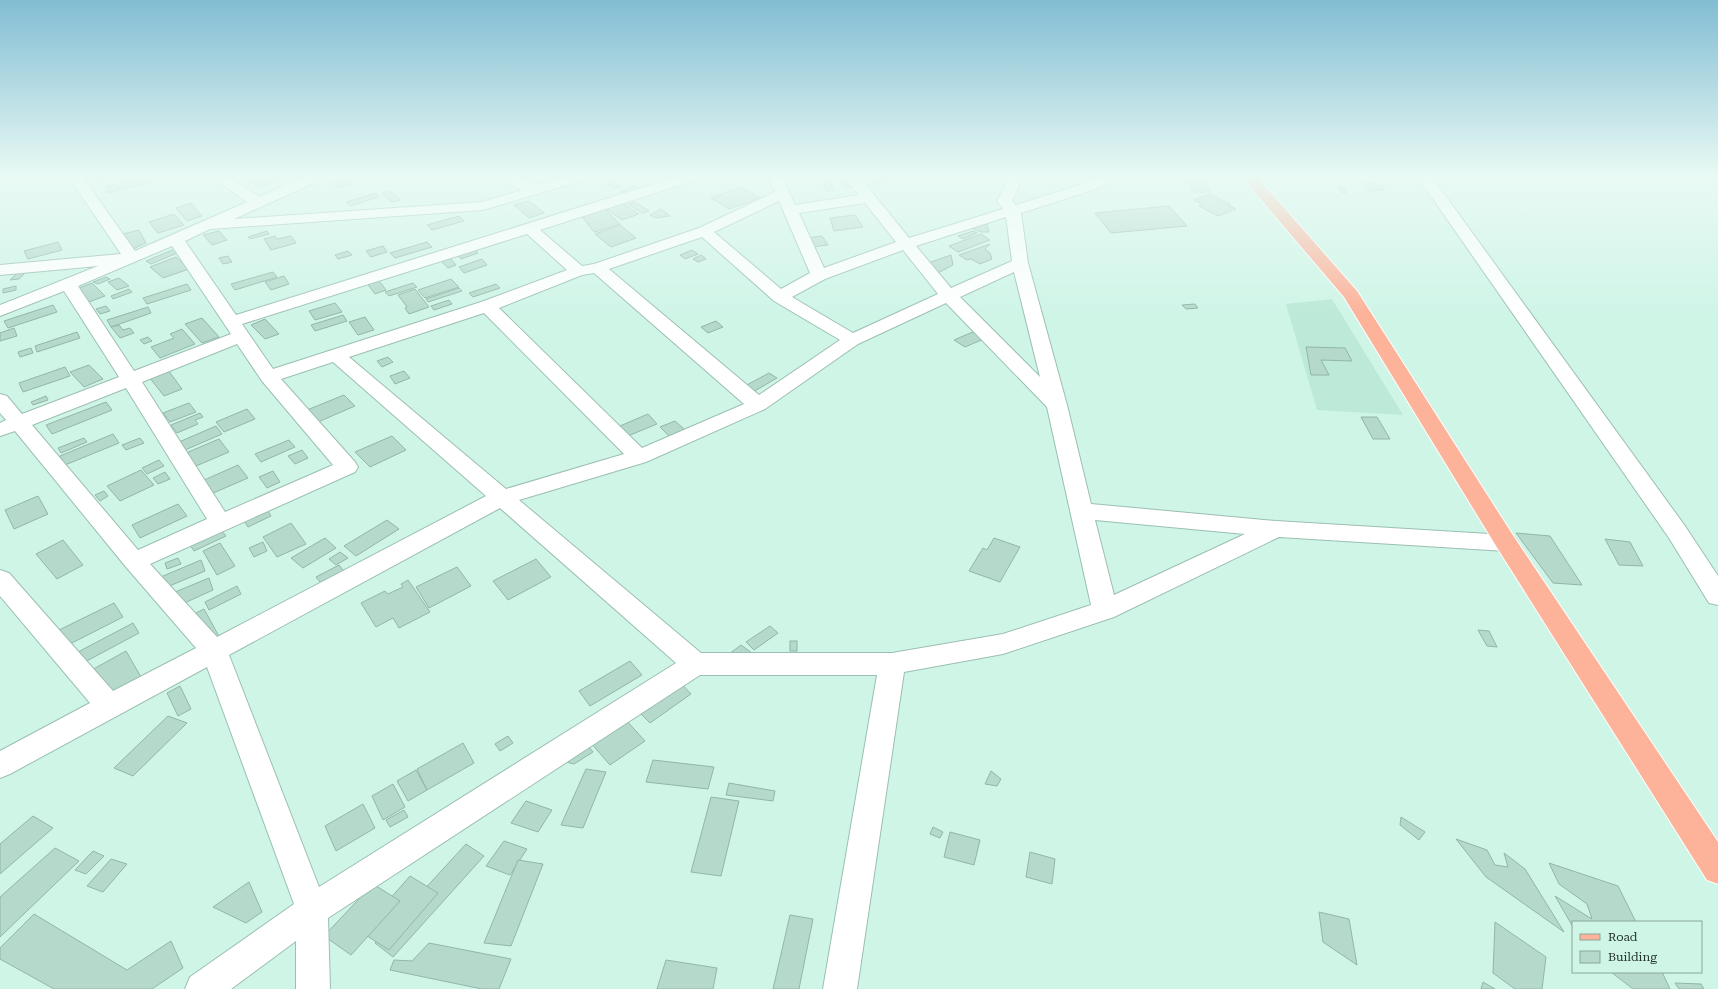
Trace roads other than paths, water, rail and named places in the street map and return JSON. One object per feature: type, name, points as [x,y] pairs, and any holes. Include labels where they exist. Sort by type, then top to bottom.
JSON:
[{"type":"main road","points":[[1288,222],[1351,295],[1506,543],[1718,869]]},
{"type":"street","points":[[107,222],[132,258]]},
{"type":"street","points":[[0,311],[216,222]]},
{"type":"street","points":[[210,225],[251,222]]},
{"type":"street","points":[[10,427],[132,380],[236,329],[548,222]]},
{"type":"street","points":[[269,377],[487,306],[578,271],[597,268],[704,231],[723,222]]},
{"type":"street","points":[[795,222],[818,276]]},
{"type":"street","points":[[887,222],[948,294],[1057,405]]},
{"type":"street","points":[[780,297],[818,276],[905,244],[976,222]]},
{"type":"street","points":[[1015,222],[1020,263],[1057,405],[1105,610]]},
{"type":"street","points":[[1457,222],[1676,532],[1718,596]]},
{"type":"street","points":[[529,228],[578,271]]},
{"type":"street","points":[[704,231],[780,297],[852,340]]},
{"type":"street","points":[[134,561],[347,467],[269,377],[175,238]]},
{"type":"street","points":[[0,270],[132,258]]},
{"type":"street","points":[[0,765],[501,498],[639,457],[758,405],[852,340],[948,294],[1020,263]]},
{"type":"street","points":[[597,268],[758,405]]},
{"type":"street","points":[[68,284],[132,380],[221,523]]},
{"type":"street","points":[[487,306],[639,457]]},
{"type":"street","points":[[337,356],[695,664]]},
{"type":"street","points":[[0,400],[10,427],[134,561],[214,651],[312,910],[313,989]]},
{"type":"street","points":[[1081,511],[1276,529],[1506,543]]},
{"type":"street","points":[[202,989],[312,910],[695,664],[892,664],[1003,644],[1105,610],[1276,529]]},
{"type":"street","points":[[0,579],[110,707]]},
{"type":"street","points":[[840,989],[892,664]]}]
